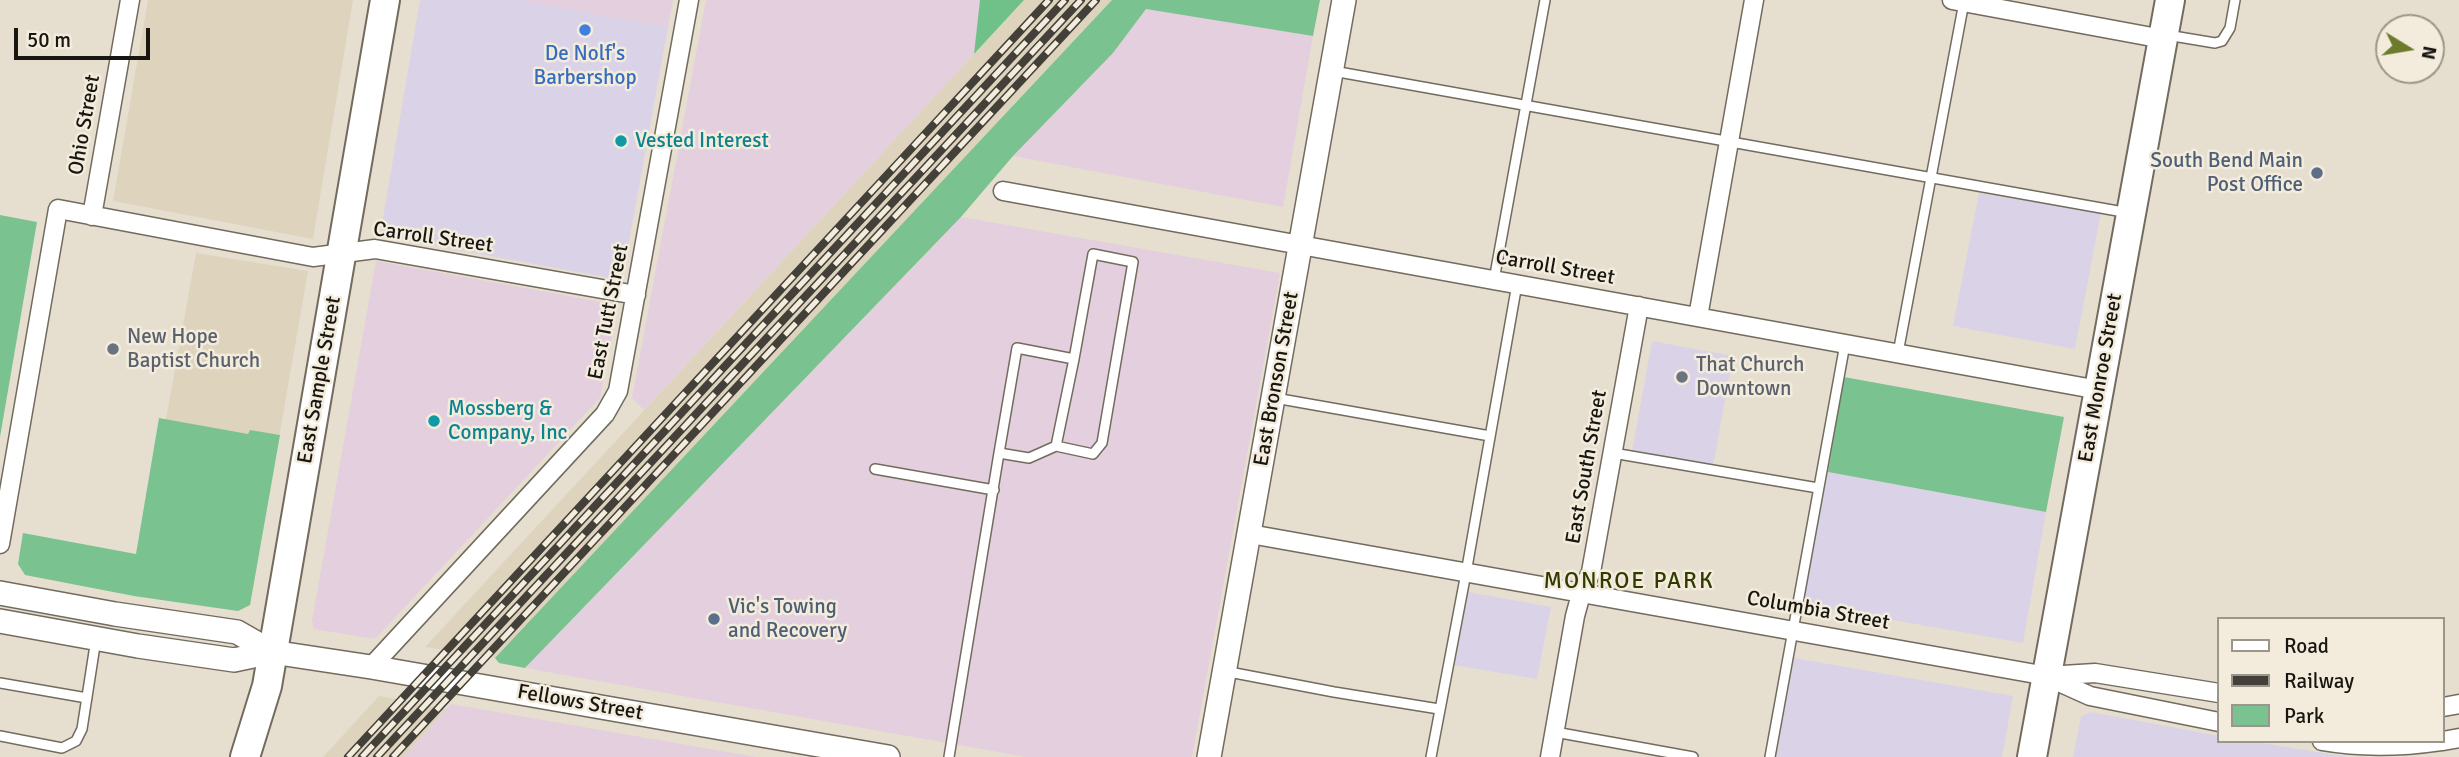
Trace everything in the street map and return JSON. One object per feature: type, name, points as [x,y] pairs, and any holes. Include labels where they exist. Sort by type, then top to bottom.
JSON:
[{"type":"main road","name":"East Sample Street","points":[[245,757],[267,686],[385,0]]},
{"type":"main road","name":"East Monroe Street","points":[[2032,757],[2170,0]]},
{"type":"main road","points":[[264,757],[267,686]]},
{"type":"street","name":"Ohio Street","points":[[92,216],[130,0]]},
{"type":"street","name":"East Tutt Street","points":[[371,667],[611,405],[618,391],[688,0]]},
{"type":"street","name":"East Bronson Street","points":[[1209,757],[1344,0]]},
{"type":"street","points":[[1698,317],[1754,0]]},
{"type":"street","points":[[1958,1],[2163,37]]},
{"type":"street","name":"Carroll Street","points":[[1003,191],[2098,390]]},
{"type":"street","name":"Carroll Street","points":[[0,544],[58,209],[313,257],[375,249],[636,295]]},
{"type":"street","name":"East South Street","points":[[1550,757],[1581,594],[1591,572],[1639,306]]},
{"type":"street","name":"Columbia Street","points":[[1250,534],[2046,676],[2090,696],[2218,722]]},
{"type":"street","name":"Fellows Street","points":[[0,593],[237,632],[272,652]]},
{"type":"street","name":"Fellows Street","points":[[0,621],[234,660],[272,652],[371,667],[888,757]]},
{"type":"street","name":"Columbia Street","points":[[2046,676],[2095,673],[2218,693]]},
{"type":"street","points":[[2326,744],[2386,747],[2423,743]]},
{"type":"lane","points":[[1494,280],[1545,0]]},
{"type":"lane","points":[[2163,37],[2215,43],[2222,41],[2230,28],[2235,0]]},
{"type":"lane","points":[[1898,353],[1932,178],[1958,1]]},
{"type":"lane","points":[[1331,71],[2131,214]]},
{"type":"lane","points":[[999,453],[1029,458],[1056,446],[1093,454],[1102,443],[1133,262],[1093,254],[1056,446]]},
{"type":"lane","points":[[1431,757],[1517,284]]},
{"type":"lane","points":[[1770,757],[1845,344]]},
{"type":"lane","points":[[949,757],[1017,348],[1074,359]]},
{"type":"lane","points":[[1273,398],[1490,436]]},
{"type":"lane","points":[[1613,453],[1818,488]]},
{"type":"lane","points":[[875,469],[993,490]]},
{"type":"lane","points":[[0,736],[62,748],[76,741],[82,729],[96,639]]},
{"type":"lane","points":[[1224,671],[1439,709]]},
{"type":"lane","points":[[0,683],[87,698]]},
{"type":"lane","points":[[1555,732],[1693,757]]},
{"type":"shaded area","points":[[148,0],[353,0],[313,239],[113,201]]},
{"type":"shaded area","name":"Vested Interest","points":[[420,0],[518,0],[668,27],[622,280],[380,236]]},
{"type":"shaded area","points":[[518,0],[673,0],[668,27]]},
{"type":"shaded area","points":[[706,0],[980,0],[974,54],[644,410],[632,398]]},
{"type":"shaded area","points":[[1024,0],[1112,0],[495,658],[425,647]]},
{"type":"shaded area","points":[[1146,8],[1313,36],[1283,207],[1013,156],[1113,53]]},
{"type":"shaded area","points":[[1979,193],[2101,212],[2075,349],[1953,326]]},
{"type":"shaded area","points":[[961,217],[1280,273],[1192,757],[1026,757],[525,668]]},
{"type":"shaded area","points":[[196,253],[308,271],[250,605],[238,611],[134,596]]},
{"type":"shaded area","name":"Mossberg & Company, Inc","points":[[376,261],[618,305],[600,398],[375,639],[314,629],[312,621]]},
{"type":"shaded area","points":[[1652,341],[1733,356],[1713,466],[1632,452]]},
{"type":"shaded area","points":[[1828,472],[2046,512],[2023,643],[1802,604]]},
{"type":"shaded area","points":[[1468,592],[1551,607],[1537,679],[1453,665]]},
{"type":"shaded area","points":[[1794,658],[2013,696],[2002,757],[1776,757]]},
{"type":"shaded area","points":[[379,696],[446,709],[403,757],[323,757]]},
{"type":"shaded area","points":[[451,704],[756,757],[403,757]]},
{"type":"shaded area","points":[[2091,712],[2218,736],[2218,743],[2262,743],[2349,757],[2073,757],[2081,716]]},
{"type":"green space","points":[[980,0],[1024,0],[974,54]]},
{"type":"green space","points":[[1112,0],[1320,0],[1313,36],[1146,9],[1113,53],[1013,156],[961,217],[525,668],[499,663],[495,658]]},
{"type":"green space","points":[[0,215],[37,222],[0,437]]},
{"type":"green space","points":[[1844,377],[2064,417],[2046,512],[1828,472]]},
{"type":"green space","points":[[159,418],[248,434],[250,430],[280,435],[250,605],[238,611],[134,596],[25,575],[18,564],[23,533],[136,554]]},
{"type":"railway","points":[[348,757],[1049,0]]},
{"type":"railway","points":[[362,757],[1065,0]]},
{"type":"railway","points":[[377,757],[1081,0]]},
{"type":"railway","points":[[393,757],[1096,0]]},
{"type":"place","name":"De Nolf's Barbershop","points":[[585,30]]},
{"type":"place","name":"Vested Interest","points":[[621,141]]},
{"type":"place","name":"South Bend Main Post Office","points":[[2317,173]]},
{"type":"place","name":"New Hope Baptist Church","points":[[113,349]]},
{"type":"place","name":"That Church Downtown","points":[[1682,377]]},
{"type":"place","name":"Mossberg & Company, Inc","points":[[434,421]]},
{"type":"place","name":"Vic's Towing and Recovery","points":[[714,619]]},
{"type":"district","name":"MONROE PARK","points":[[1629,582]]}]
